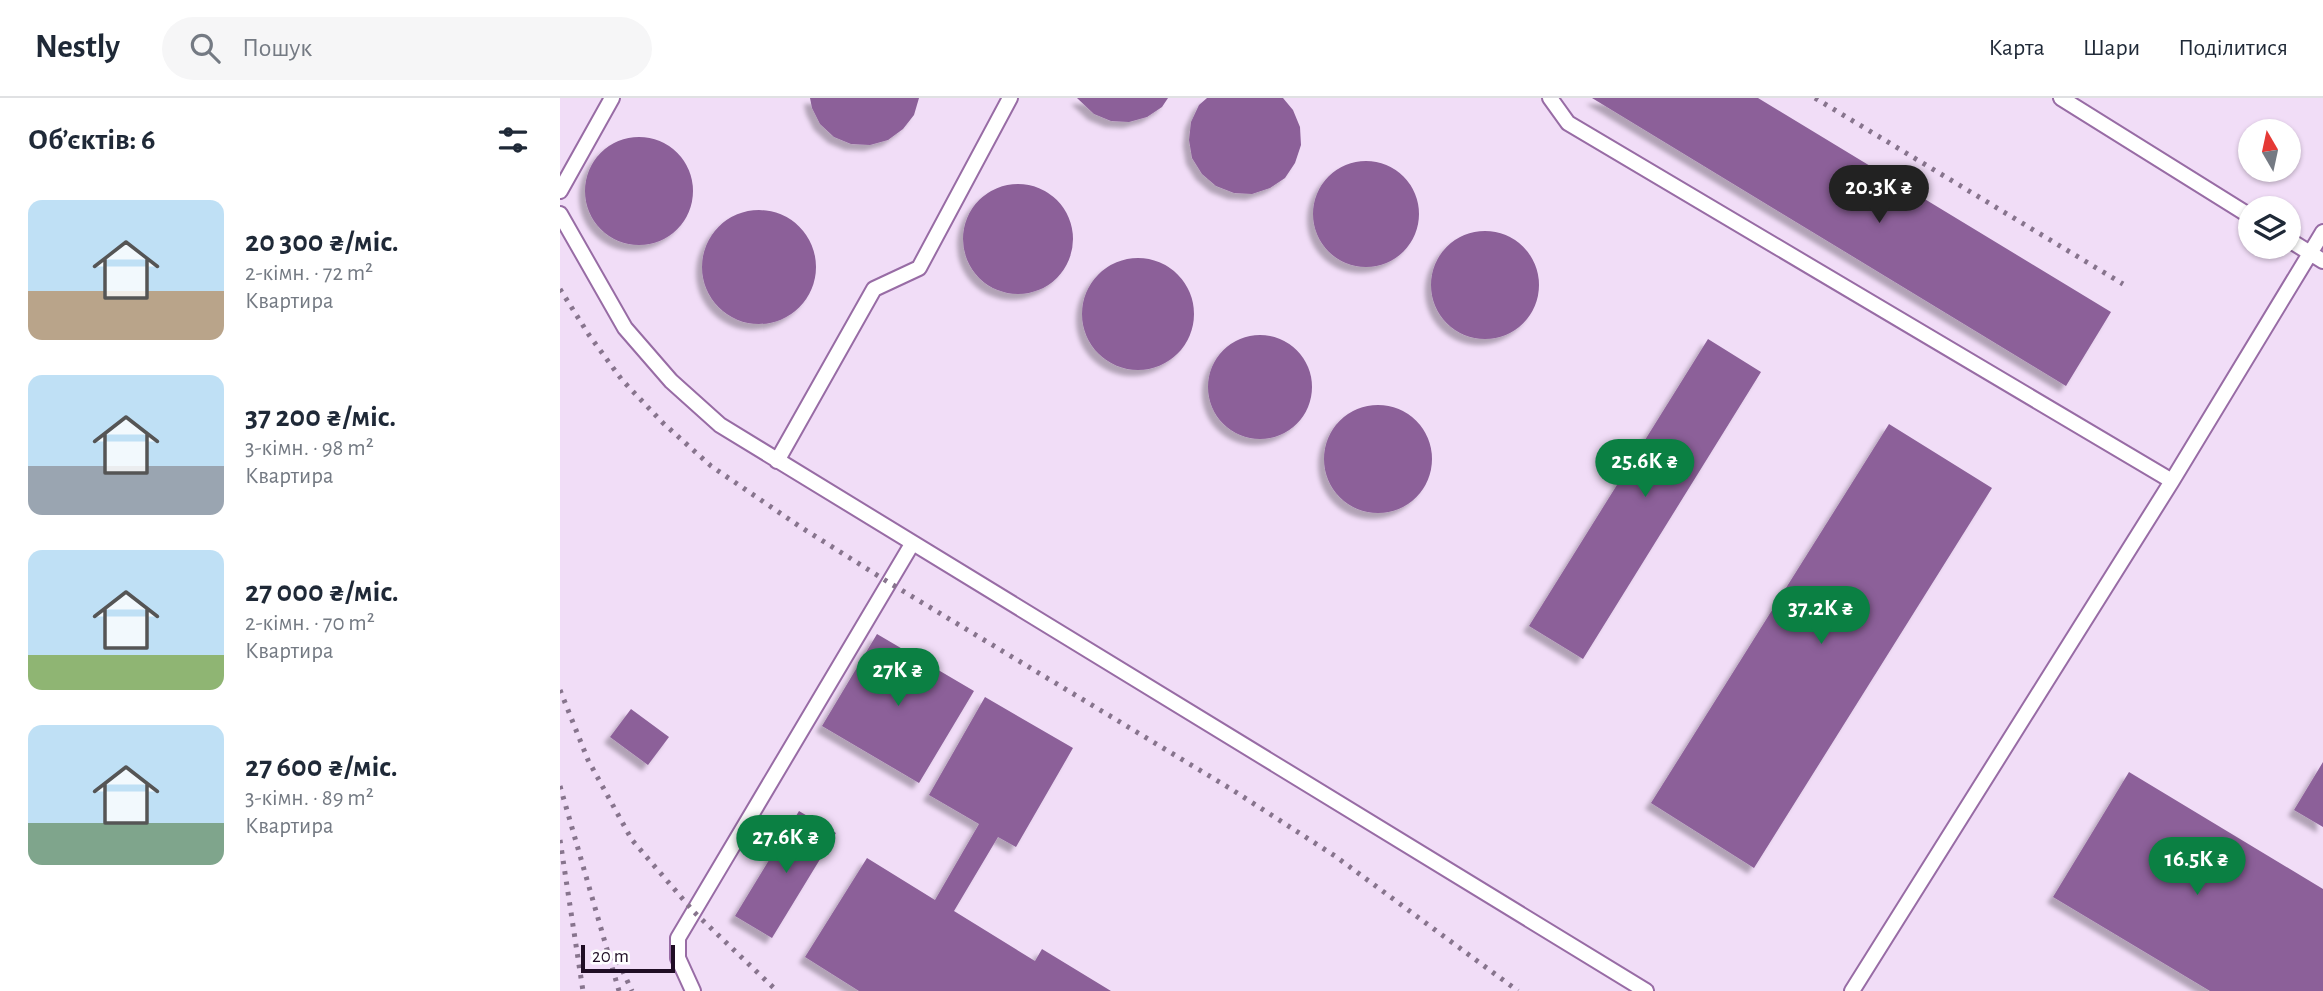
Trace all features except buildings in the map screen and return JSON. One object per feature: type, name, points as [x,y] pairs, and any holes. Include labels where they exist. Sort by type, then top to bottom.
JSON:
[{"type":"lane","points":[[560,191],[612,98]]},
{"type":"lane","points":[[778,461],[874,289],[919,268],[1010,98]]},
{"type":"lane","points":[[1550,98],[1568,123],[2172,481]]},
{"type":"lane","points":[[2060,98],[2238,209]]},
{"type":"lane","points":[[560,214],[625,328],[670,381],[720,425],[1646,991]]},
{"type":"lane","points":[[1852,991],[2172,481],[2317,257],[2323,232]]},
{"type":"lane","points":[[2301,247],[2317,257]]},
{"type":"lane","points":[[693,991],[678,958],[678,938],[912,544]]},
{"type":"railway","points":[[1815,98],[2123,284]]},
{"type":"railway","points":[[560,289],[622,380],[663,423],[711,466],[888,582],[1231,789],[1335,856],[1518,991]]},
{"type":"railway","points":[[560,690],[588,760],[632,840],[694,912],[777,991]]},
{"type":"railway","points":[[560,786],[619,991]]},
{"type":"railway","points":[[560,840],[583,991]]},
{"type":"railway","points":[[618,961],[632,991]]}]
